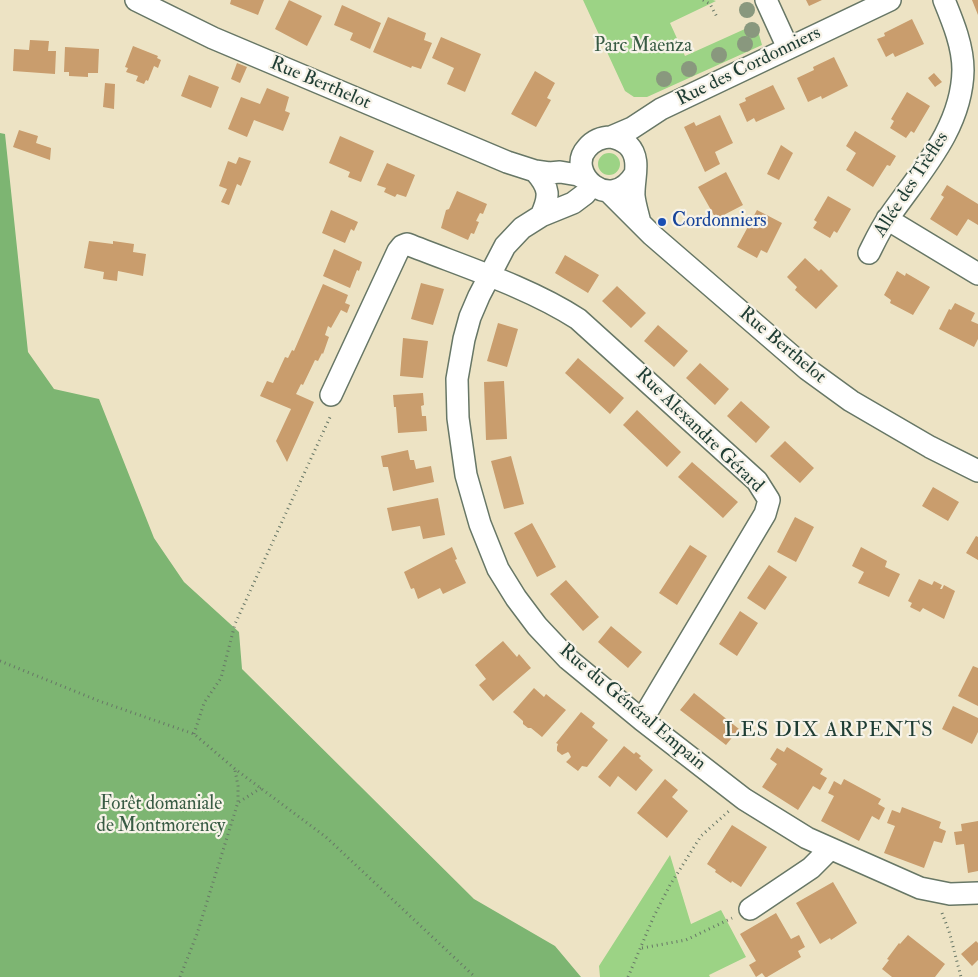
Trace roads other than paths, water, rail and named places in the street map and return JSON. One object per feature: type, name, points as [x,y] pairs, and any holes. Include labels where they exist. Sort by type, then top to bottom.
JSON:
[{"type":"street","name":"Rue Berthelot","points":[[136,0],[213,38],[508,162],[535,171],[549,173],[565,172],[595,185],[807,369],[850,400],[930,447],[978,472]]},
{"type":"street","points":[[766,0],[788,48]]},
{"type":"street","name":"Rue des Cordonniers","points":[[611,137],[632,128],[653,114],[890,0]]},
{"type":"street","name":"Allée des Trèfles","points":[[869,253],[887,219],[940,145],[952,123],[960,100],[963,68],[958,36],[944,0]]},
{"type":"street","points":[[640,223],[634,198],[635,166],[632,150],[625,142],[611,137],[602,138],[594,142],[584,152],[582,165],[595,185],[616,190],[624,187],[630,182],[635,166],[640,140],[653,114]]},
{"type":"street","name":"Rue Berthelot","points":[[508,162],[540,165],[555,163],[584,152]]},
{"type":"street","points":[[535,171],[544,181],[548,192],[546,205],[541,216]]},
{"type":"street","name":"Rue du Général Empain","points":[[595,185],[573,203],[541,216],[522,228],[505,246],[470,317],[464,339],[457,379],[458,418],[466,475],[480,524],[498,569],[516,598],[537,626],[568,659],[642,720],[744,799],[807,838],[920,888],[950,894],[978,893]]},
{"type":"street","points":[[887,219],[978,274]]},
{"type":"street","points":[[331,395],[402,246],[407,244],[489,276]]},
{"type":"street","name":"Rue Alexandre Gérard","points":[[489,276],[568,312],[588,327],[757,481],[769,500],[769,505],[761,523],[642,720]]},
{"type":"street","points":[[750,909],[811,868],[830,849]]},
{"type":"place","name":"Cordonniers","points":[[662,222]]},
{"type":"district","name":"LES DIX ARPENTS","points":[[829,731]]},
{"type":"park label","name":"Parc Maenza","points":[[643,47]]},
{"type":"park label","name":"Forêt domaniale de Montmorency","points":[[161,816]]}]
